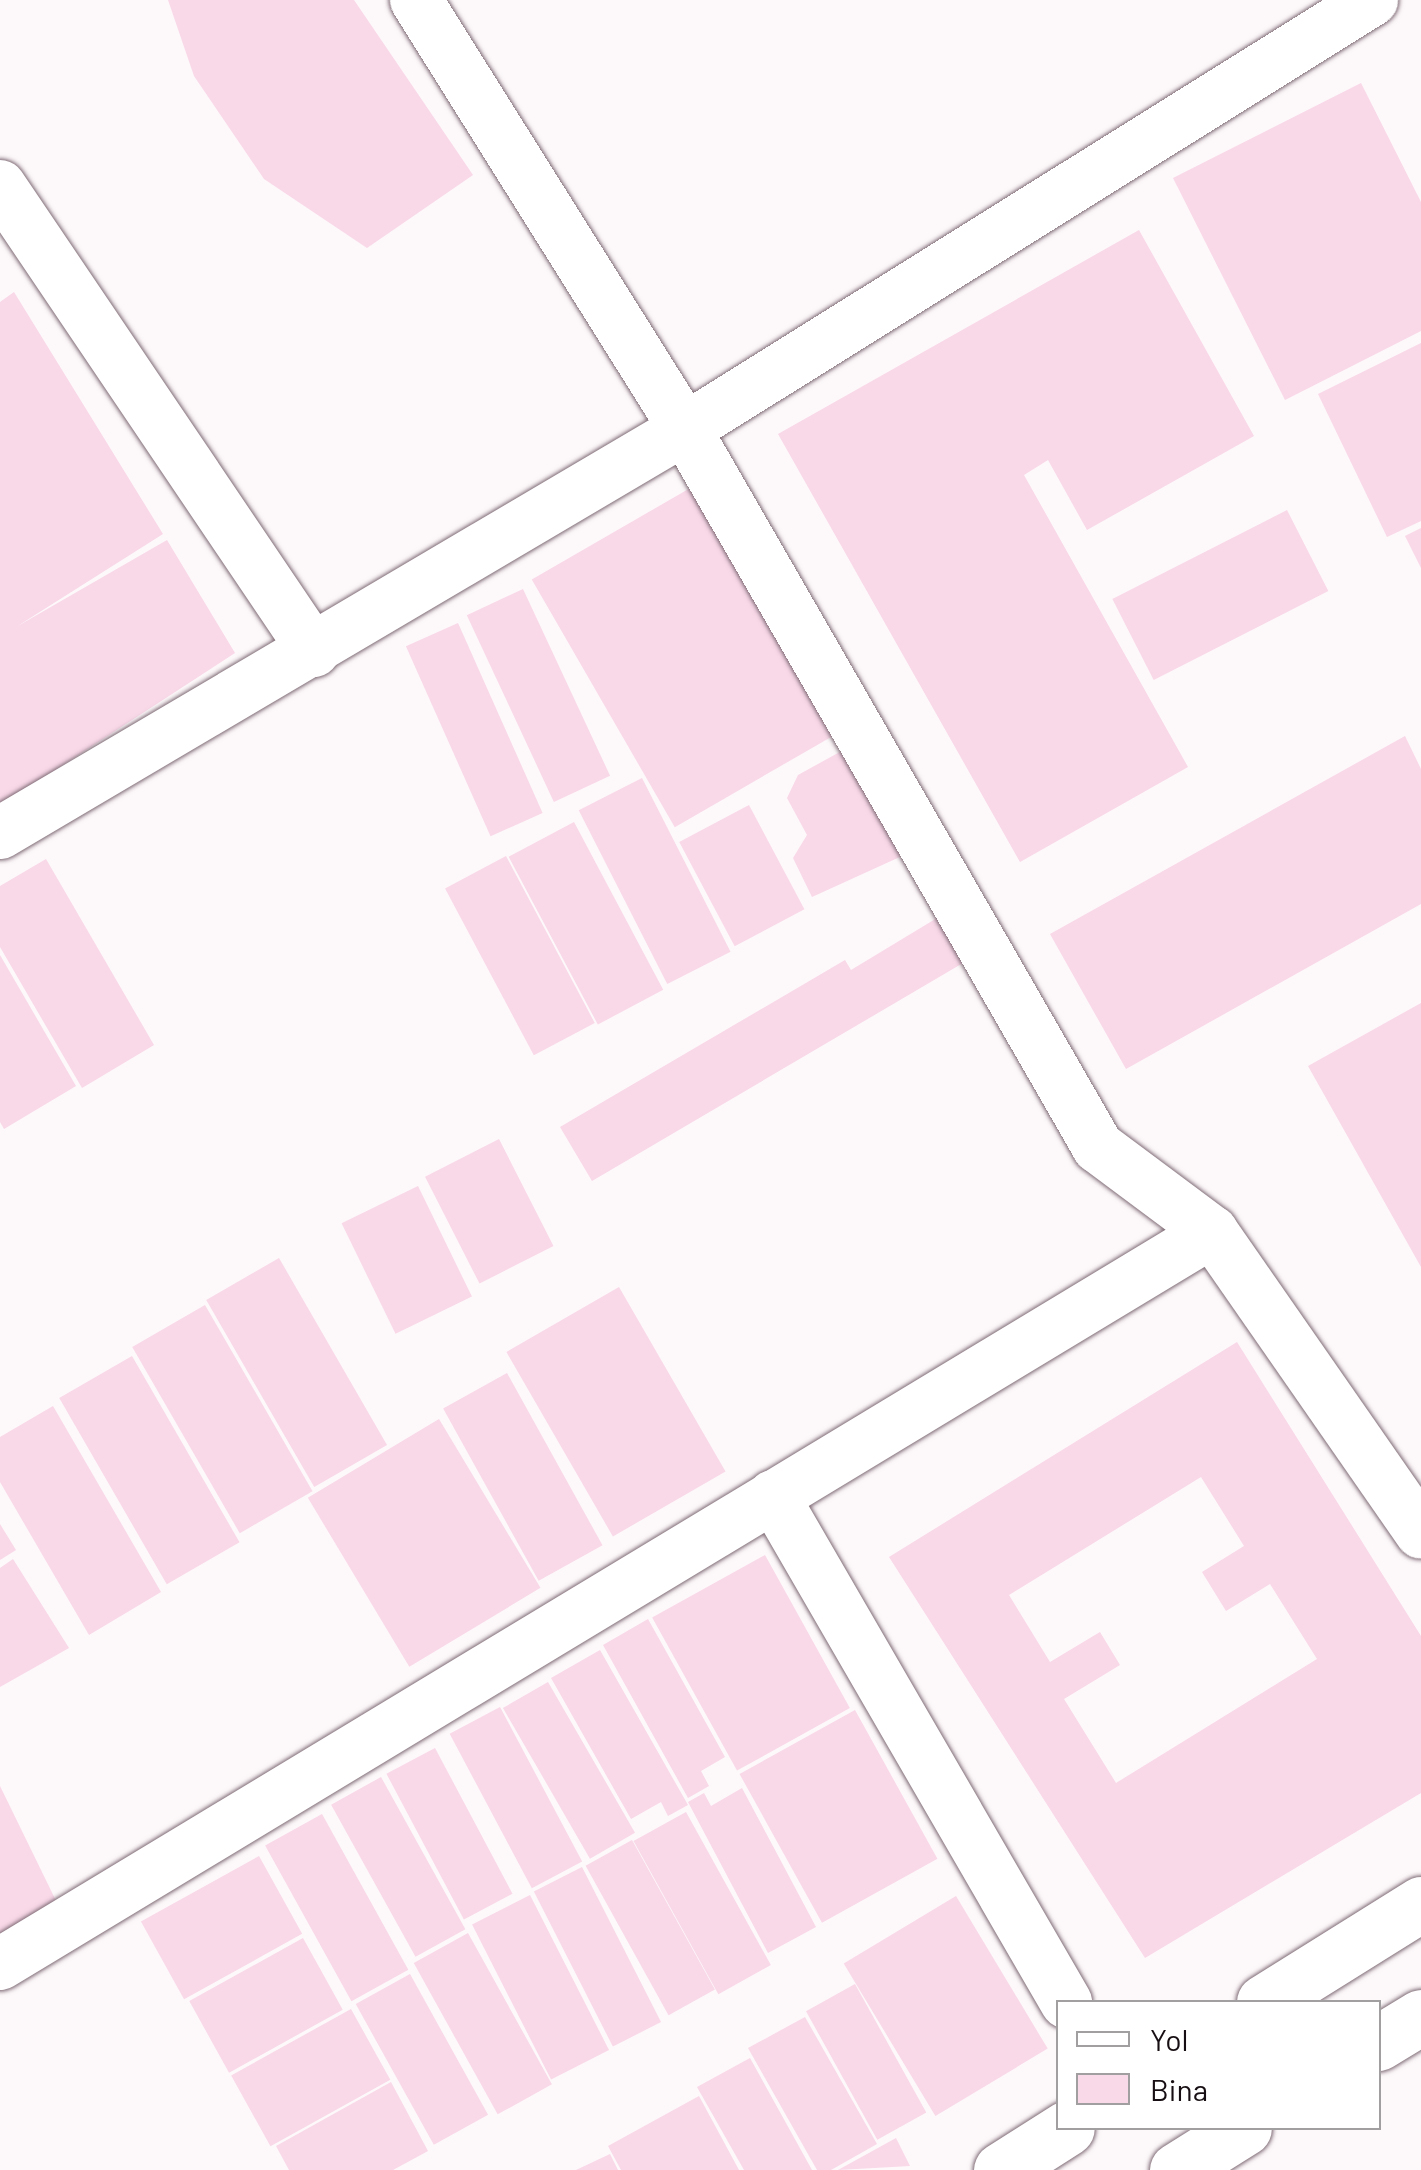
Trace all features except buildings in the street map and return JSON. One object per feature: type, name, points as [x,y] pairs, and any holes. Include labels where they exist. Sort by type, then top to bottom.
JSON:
[{"type":"main road","points":[[1267,2000],[1421,1904]]},
{"type":"main road","points":[[1381,2042],[1421,2017]]},
{"type":"main road","points":[[1002,2170],[1064,2130]]},
{"type":"main road","points":[[1177,2170],[1234,2146]]},
{"type":"street","points":[[416,0],[685,429],[1098,1147],[1212,1232],[1421,1533]]},
{"type":"street","points":[[0,833],[685,429],[1372,0]]},
{"type":"street","points":[[0,186],[314,651]]},
{"type":"street","points":[[0,1964],[1212,1232]]},
{"type":"street","points":[[773,1496],[1065,2000]]}]
